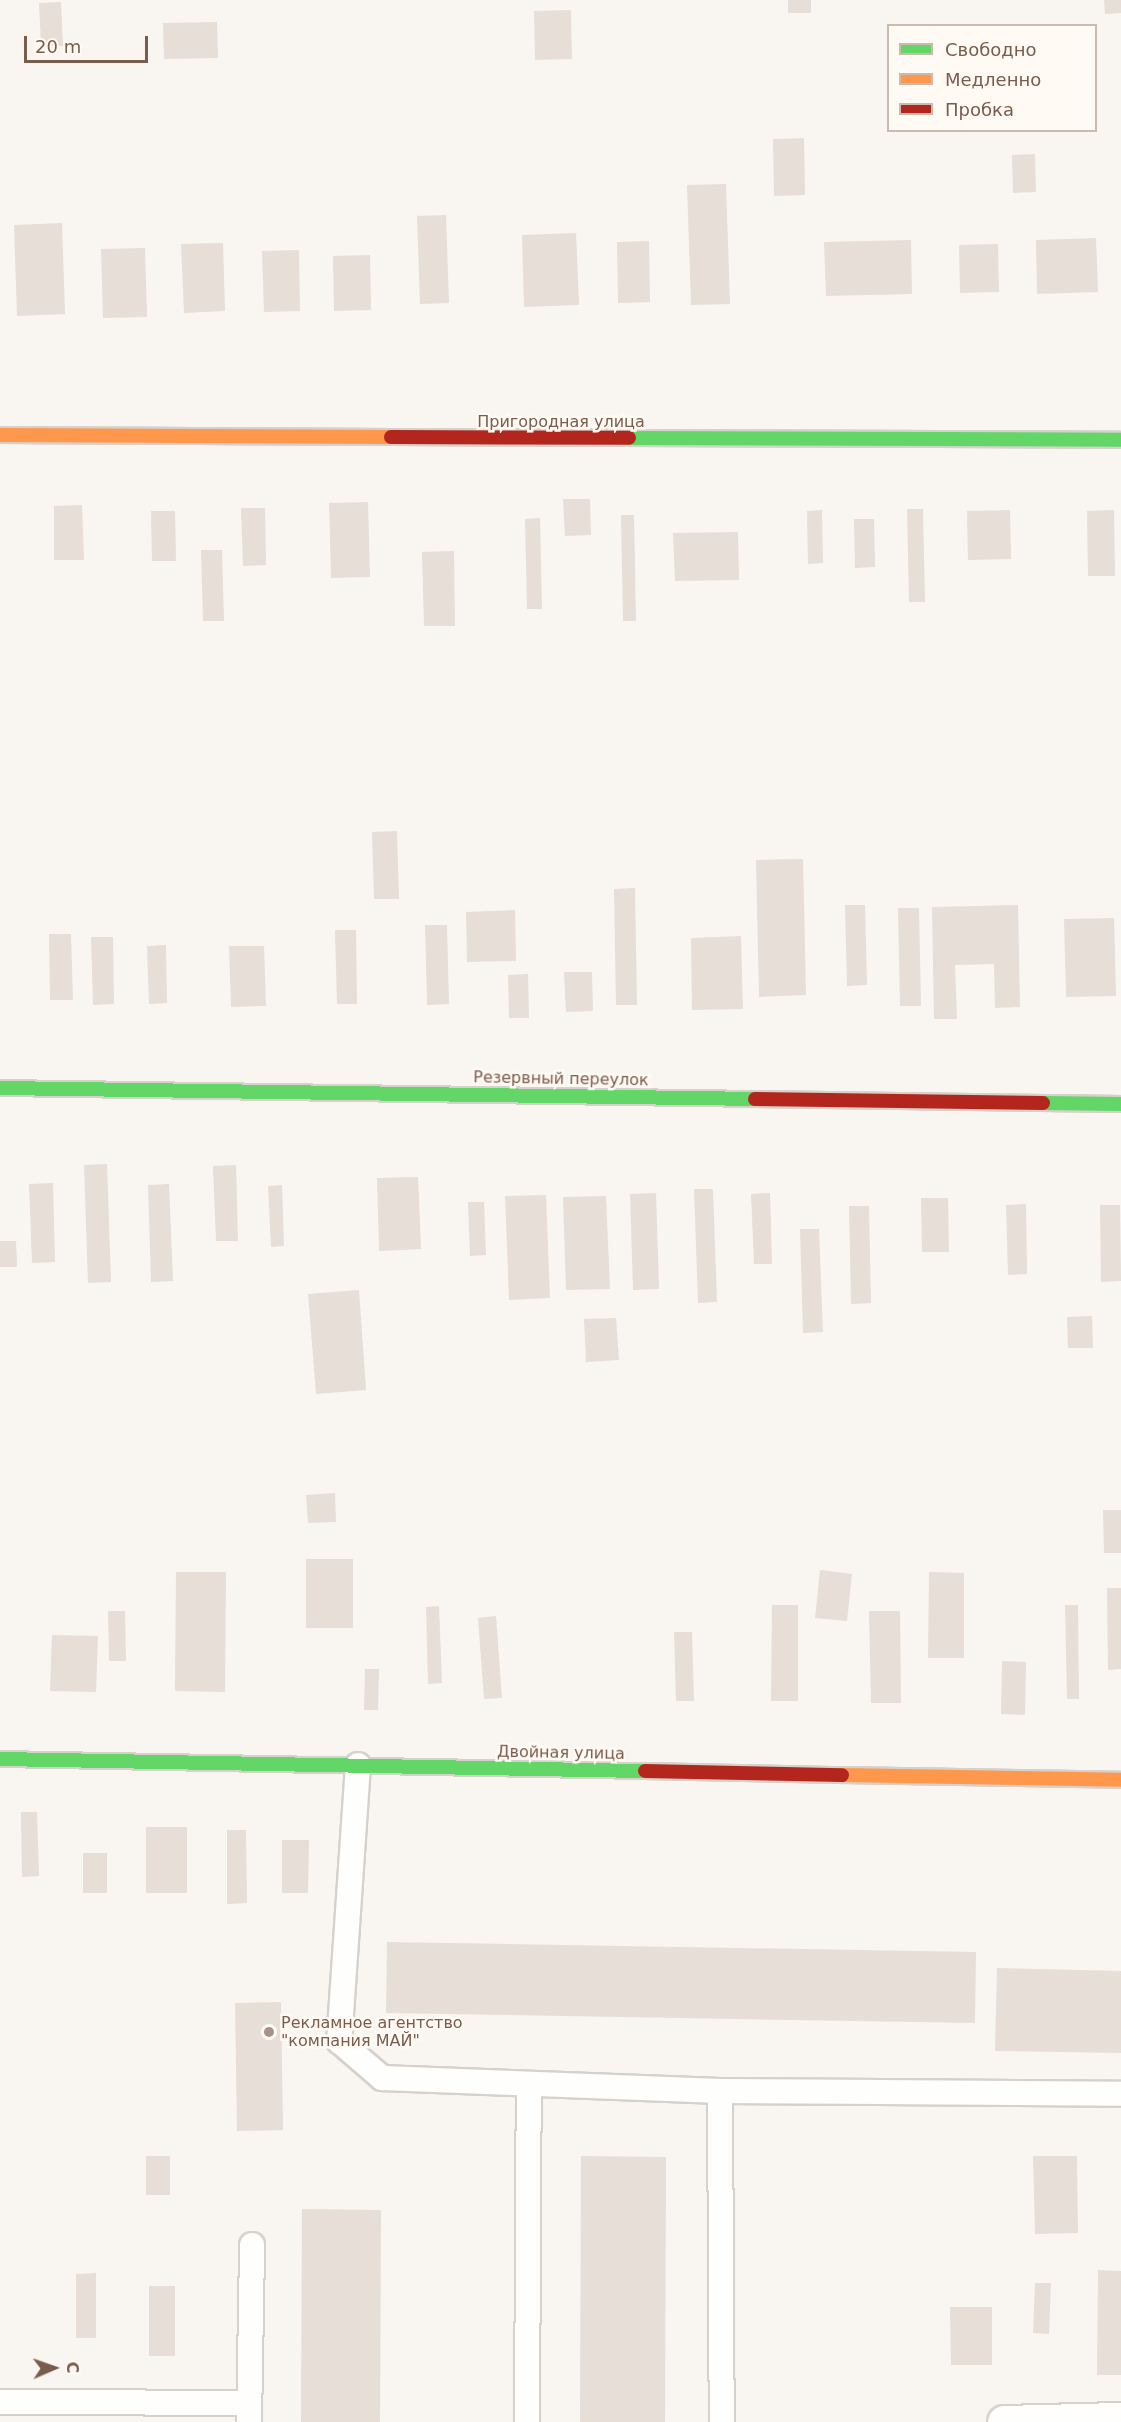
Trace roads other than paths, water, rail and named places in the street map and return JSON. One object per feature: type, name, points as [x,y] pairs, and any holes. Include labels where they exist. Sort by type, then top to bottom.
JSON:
[{"type":"street","name":"Пригородная улица","points":[[0,435],[1121,440]]},
{"type":"street","name":"Резервный переулок","points":[[0,1088],[1121,1104]]},
{"type":"street","name":"Двойная улица","points":[[0,1758],[1121,1780]]},
{"type":"street","points":[[1004,2422],[1121,2419]]},
{"type":"lane","points":[[358,1765],[339,2042],[382,2078],[720,2091],[1121,2094]]},
{"type":"lane","points":[[527,2422],[529,2085]]},
{"type":"lane","points":[[720,2091],[722,2422]]},
{"type":"lane","points":[[0,2402],[249,2413],[252,2245]]},
{"type":"place","name":"Рекламное агентство \"компания МАЙ\"","points":[[269,2032]]}]
